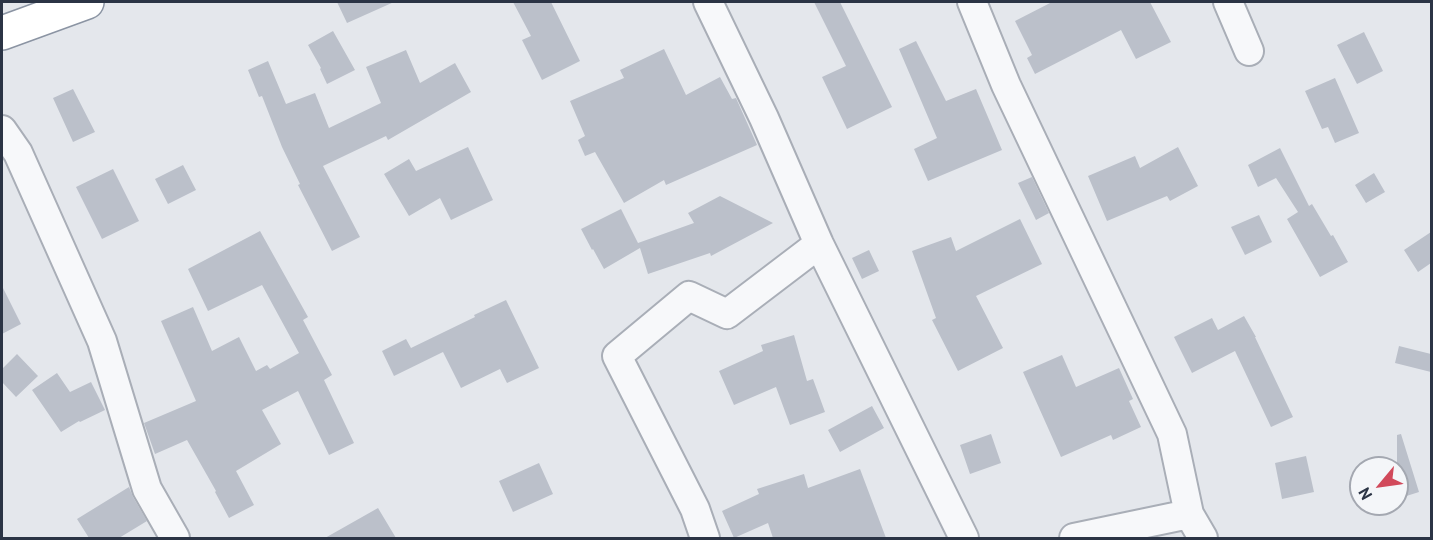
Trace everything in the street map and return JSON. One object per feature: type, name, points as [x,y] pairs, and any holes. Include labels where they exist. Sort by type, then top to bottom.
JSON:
[{"type":"highway","points":[[2,33],[87,2]]},
{"type":"street","points":[[708,2],[764,118],[819,244],[964,538]]},
{"type":"street","points":[[972,2],[1006,85],[1172,434],[1189,514],[1203,538]]},
{"type":"street","points":[[1228,2],[1249,51]]},
{"type":"street","points":[[2,130],[18,153],[102,341],[147,489],[175,538]]},
{"type":"street","points":[[705,538],[695,509],[616,356],[689,296],[727,314],[819,244]]},
{"type":"street","points":[[1074,538],[1189,514]]},
{"type":"building","points":[[337,2],[394,2],[347,23]]},
{"type":"building","points":[[513,2],[551,2],[580,61],[542,80],[522,40],[531,36]]},
{"type":"building","points":[[814,2],[840,2],[892,107],[847,129],[822,77],[846,66]]},
{"type":"building","points":[[1052,2],[1150,2],[1171,42],[1136,59],[1121,30],[1035,74],[1027,58],[1032,55],[1015,21]]},
{"type":"building","points":[[333,31],[355,70],[327,84],[308,45]]},
{"type":"building","points":[[1364,32],[1383,71],[1357,84],[1337,45]]},
{"type":"building","points":[[916,41],[946,101],[976,89],[1002,150],[928,181],[914,149],[937,138],[899,49]]},
{"type":"building","points":[[664,49],[686,95],[720,77],[732,99],[736,98],[757,145],[666,185],[664,180],[624,203],[595,152],[585,156],[578,140],[585,136],[570,101],[624,78],[620,70]]},
{"type":"building","points":[[406,50],[420,83],[455,63],[471,92],[388,140],[386,136],[323,166],[360,237],[332,251],[298,185],[300,184],[282,147],[262,96],[259,97],[248,70],[268,61],[286,104],[315,93],[329,128],[381,103],[366,67]]},
{"type":"building","points":[[1335,78],[1359,133],[1335,143],[1328,127],[1322,129],[1305,91]]},
{"type":"building","points":[[73,89],[95,132],[73,142],[53,98]]},
{"type":"building","points":[[468,147],[493,200],[451,220],[440,198],[409,216],[384,174],[409,159],[416,171]]},
{"type":"building","points":[[1178,147],[1198,186],[1170,201],[1167,196],[1107,221],[1088,176],[1135,156],[1140,168]]},
{"type":"building","points":[[1280,148],[1309,206],[1312,204],[1348,262],[1320,277],[1287,219],[1298,212],[1276,178],[1258,187],[1248,165]]},
{"type":"building","points":[[183,165],[196,190],[168,204],[155,179]]},
{"type":"building","points":[[113,169],[139,221],[102,239],[76,187]]},
{"type":"building","points":[[1374,173],[1385,192],[1366,203],[1355,185]]},
{"type":"building","points":[[1032,177],[1049,213],[1036,220],[1018,183]]},
{"type":"building","points":[[720,196],[773,223],[711,256],[710,253],[648,274],[640,248],[604,269],[581,229],[621,209],[638,243],[694,223],[688,213]]},
{"type":"building","points":[[1259,215],[1272,242],[1245,255],[1231,227]]},
{"type":"building","points":[[1020,219],[1042,264],[976,296],[1003,348],[958,371],[932,320],[936,318],[912,251],[951,237],[956,251]]},
{"type":"building","points":[[260,231],[308,317],[303,320],[332,375],[324,380],[354,443],[329,455],[298,391],[262,410],[281,444],[236,471],[254,505],[229,518],[187,440],[155,454],[144,423],[196,401],[161,321],[193,307],[212,351],[239,337],[256,371],[267,365],[270,369],[299,353],[262,285],[208,311],[188,269]]},
{"type":"building","points":[[1431,232],[1431,263],[1418,272],[1404,250]]},
{"type":"building","points":[[869,250],[879,271],[862,279],[852,258]]},
{"type":"building","points":[[2,286],[21,324],[2,334]]},
{"type":"building","points":[[506,300],[539,368],[507,383],[500,369],[461,388],[443,352],[394,376],[382,351],[406,339],[411,348]]},
{"type":"building","points":[[1244,316],[1293,417],[1271,427],[1235,351],[1192,373],[1174,337],[1212,318],[1218,330]]},
{"type":"building","points":[[794,335],[807,381],[813,379],[825,412],[790,425],[776,387],[734,405],[719,371],[763,351],[761,345]]},
{"type":"building","points":[[1399,346],[1431,354],[1431,372],[1395,363]]},
{"type":"building","points":[[17,354],[38,376],[16,397],[2,382],[2,369]]},
{"type":"building","points":[[1062,355],[1076,387],[1119,368],[1133,399],[1129,401],[1141,427],[1113,440],[1111,435],[1061,457],[1023,372]]},
{"type":"building","points":[[57,373],[70,392],[91,382],[105,410],[61,432],[32,390]]},
{"type":"building","points":[[872,406],[884,428],[840,452],[828,430]]},
{"type":"building","points":[[991,434],[1001,463],[970,474],[960,445]]},
{"type":"building","points":[[1401,434],[1408,456],[1397,456],[1397,435]]},
{"type":"building","points":[[1306,456],[1314,492],[1282,499],[1275,463]]},
{"type":"building","points":[[1409,460],[1419,492],[1409,495]]},
{"type":"building","points":[[539,463],[553,494],[513,512],[499,481]]},
{"type":"building","points":[[860,469],[886,538],[773,538],[768,523],[734,538],[722,511],[759,494],[757,489],[804,474],[808,488]]},
{"type":"building","points":[[129,487],[147,521],[119,538],[89,538],[77,519]]},
{"type":"building","points":[[378,508],[396,538],[325,538]]}]
